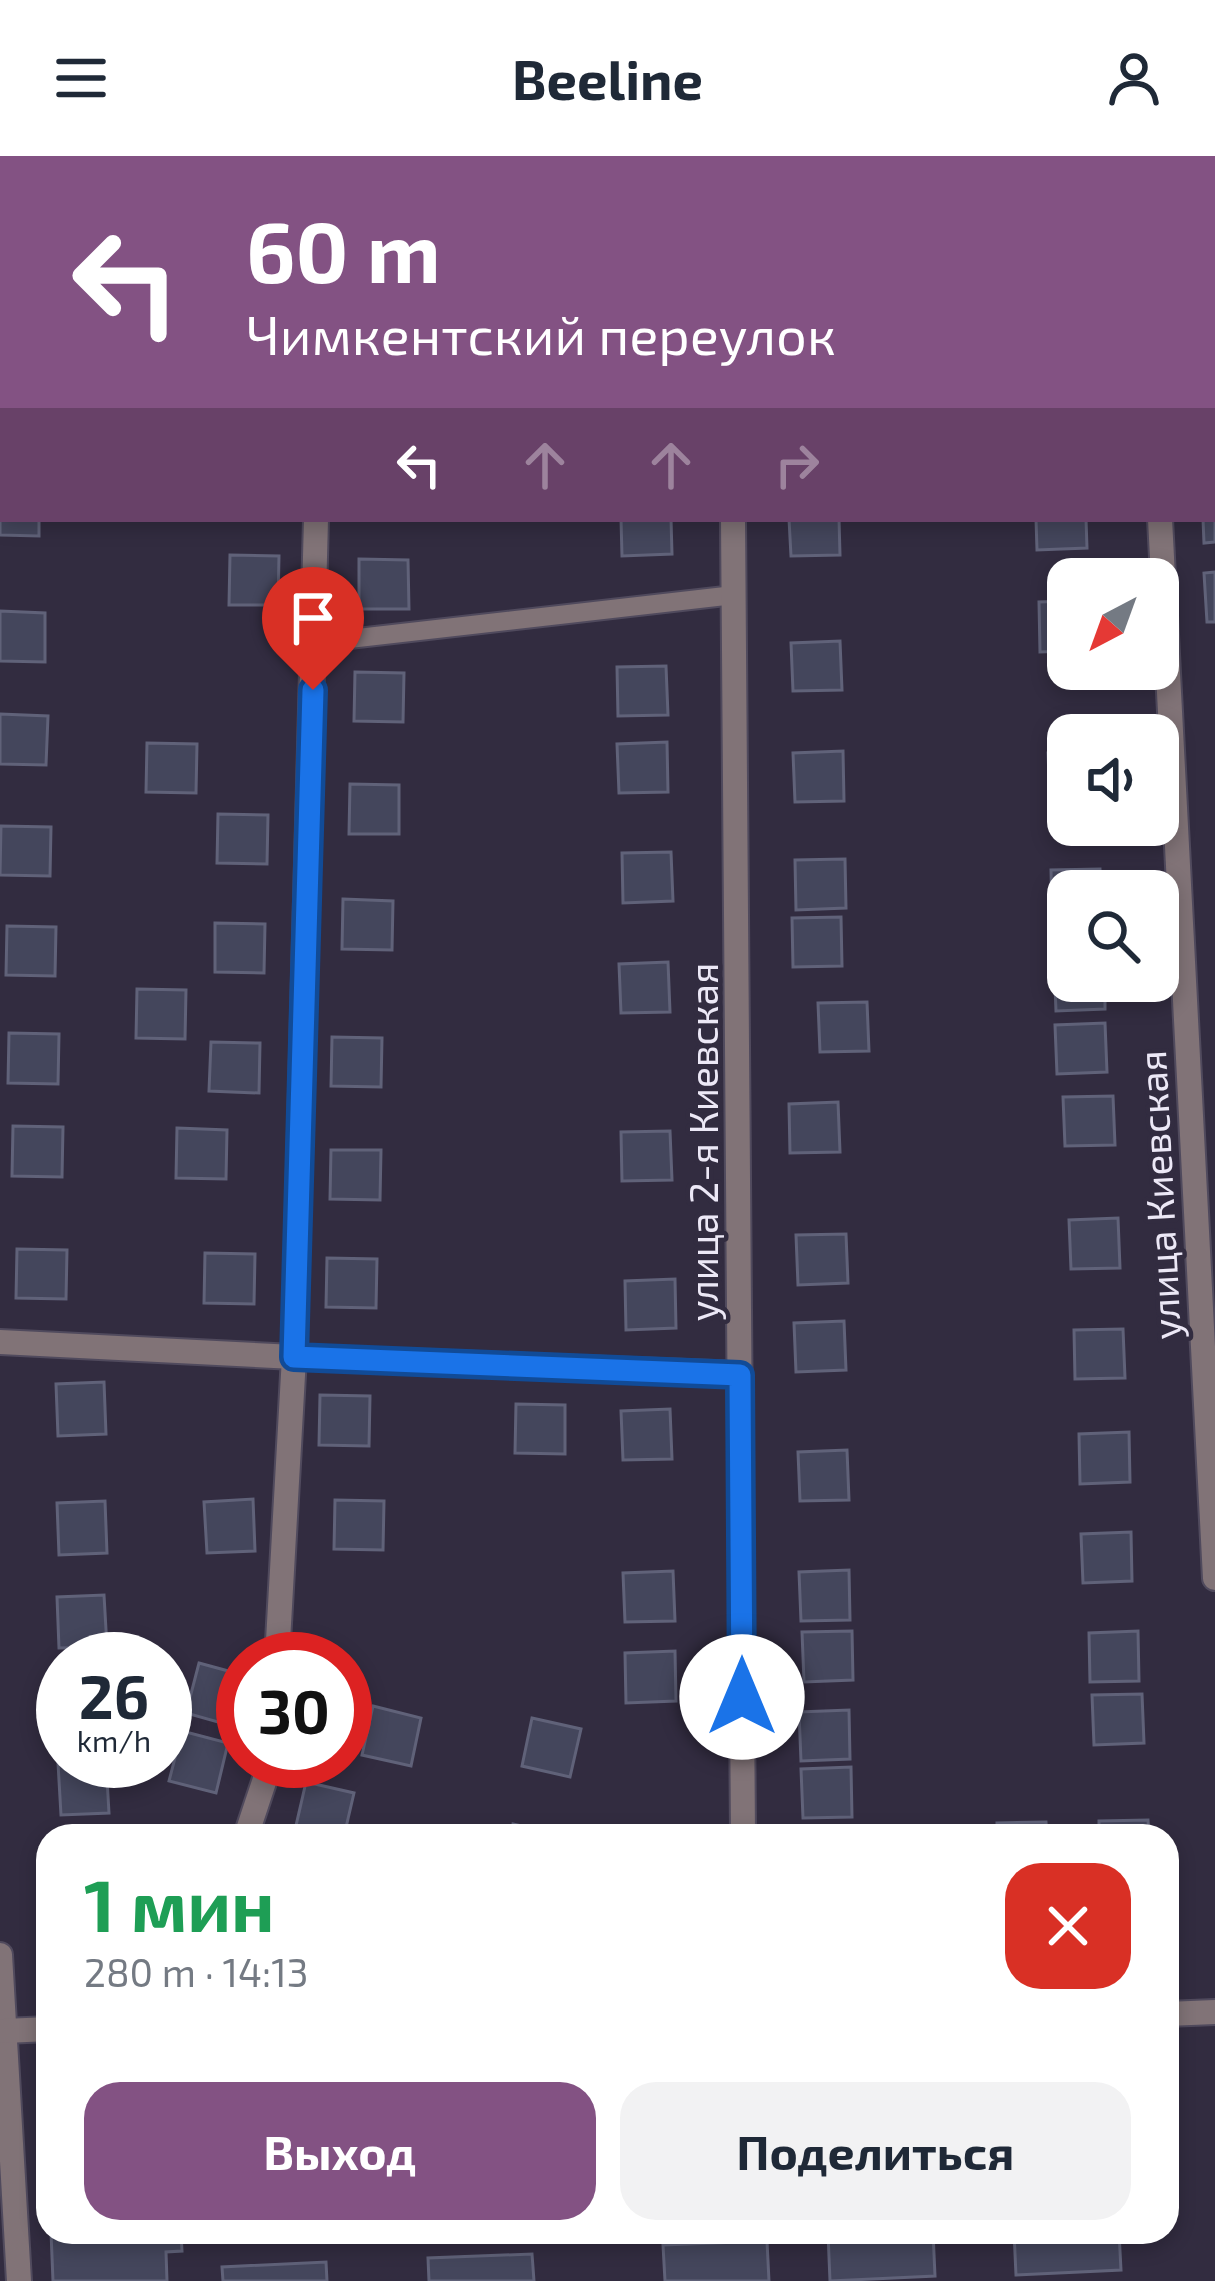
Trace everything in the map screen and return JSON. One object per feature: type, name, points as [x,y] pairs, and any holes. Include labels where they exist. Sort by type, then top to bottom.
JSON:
[{"type":"street","points":[[279,1632],[294,1357],[316,522]]},
{"type":"street","name":"улица 2-я Киевская","points":[[733,522],[743,1824]]},
{"type":"street","name":"улица Киевская","points":[[1160,522],[1215,1579]]},
{"type":"street","points":[[0,1342],[740,1375]]},
{"type":"street","points":[[250,1824],[262,1788]]},
{"type":"street","points":[[0,1954],[19,2281]]},
{"type":"street","points":[[1179,2014],[1215,2012]]},
{"type":"street","points":[[5,2031],[36,2030]]},
{"type":"lane","points":[[314,643],[734,595]]},
{"type":"building","points":[[0,522],[39,522],[39,536],[0,535]]},
{"type":"building","points":[[621,522],[671,522],[672,554],[622,556]]},
{"type":"building","points":[[789,522],[839,522],[840,555],[791,556]]},
{"type":"building","points":[[1036,522],[1086,522],[1087,548],[1037,550]]},
{"type":"building","points":[[1203,522],[1215,522],[1215,542],[1204,543]]},
{"type":"building","points":[[230,555],[279,556],[278,605],[229,605]]},
{"type":"building","points":[[359,559],[408,560],[409,609],[359,609]]},
{"type":"building","points":[[1215,572],[1215,622],[1207,622],[1204,573]]},
{"type":"building","points":[[1039,602],[1047,602],[1047,652],[1040,652]]},
{"type":"building","points":[[0,611],[45,613],[45,662],[0,661]]},
{"type":"building","points":[[840,641],[842,690],[793,691],[791,643]]},
{"type":"building","points":[[666,666],[668,715],[618,716],[617,667]]},
{"type":"building","points":[[355,672],[404,673],[403,722],[354,721]]},
{"type":"building","points":[[0,714],[48,716],[46,765],[0,764]]},
{"type":"building","points":[[667,742],[668,792],[619,793],[617,744]]},
{"type":"building","points":[[147,743],[197,744],[196,793],[146,792]]},
{"type":"building","points":[[843,751],[844,801],[795,802],[793,753]]},
{"type":"building","points":[[350,784],[399,785],[399,834],[349,834]]},
{"type":"building","points":[[218,814],[268,815],[267,864],[217,863]]},
{"type":"building","points":[[1,826],[51,827],[50,876],[0,875]]},
{"type":"building","points":[[671,852],[673,901],[623,903],[622,853]]},
{"type":"building","points":[[845,859],[846,908],[796,910],[795,860]]},
{"type":"building","points":[[343,899],[393,901],[392,950],[342,949]]},
{"type":"building","points":[[841,917],[842,966],[793,967],[792,918]]},
{"type":"building","points":[[215,923],[265,924],[264,973],[215,972]]},
{"type":"building","points":[[7,926],[56,927],[55,976],[6,975]]},
{"type":"building","points":[[668,962],[670,1012],[621,1013],[619,964]]},
{"type":"building","points":[[137,989],[186,990],[185,1039],[136,1038]]},
{"type":"building","points":[[867,1002],[869,1051],[820,1052],[818,1003]]},
{"type":"building","points":[[1056,1002],[1105,1002],[1105,1009],[1056,1011]]},
{"type":"building","points":[[1105,1023],[1107,1072],[1057,1074],[1055,1025]]},
{"type":"building","points":[[9,1033],[59,1034],[58,1084],[8,1083]]},
{"type":"building","points":[[332,1037],[382,1038],[381,1087],[331,1086]]},
{"type":"building","points":[[211,1042],[260,1043],[259,1093],[209,1091]]},
{"type":"building","points":[[1113,1096],[1115,1145],[1065,1146],[1063,1097]]},
{"type":"building","points":[[838,1102],[840,1152],[790,1153],[789,1104]]},
{"type":"building","points":[[13,1126],[63,1127],[62,1177],[12,1176]]},
{"type":"building","points":[[177,1128],[227,1130],[226,1179],[176,1178]]},
{"type":"building","points":[[670,1131],[672,1180],[622,1181],[621,1132]]},
{"type":"building","points":[[331,1150],[381,1150],[380,1200],[330,1199]]},
{"type":"building","points":[[1118,1218],[1120,1268],[1071,1269],[1069,1220]]},
{"type":"building","points":[[846,1234],[848,1283],[798,1285],[796,1235]]},
{"type":"building","points":[[17,1249],[67,1250],[66,1299],[16,1298]]},
{"type":"building","points":[[205,1253],[255,1254],[254,1304],[204,1303]]},
{"type":"building","points":[[327,1258],[377,1259],[376,1308],[326,1307]]},
{"type":"building","points":[[675,1279],[676,1328],[626,1330],[625,1281]]},
{"type":"building","points":[[844,1321],[846,1370],[796,1372],[794,1323]]},
{"type":"building","points":[[1123,1329],[1125,1378],[1075,1379],[1074,1330]]},
{"type":"building","points":[[104,1382],[106,1434],[58,1436],[56,1384]]},
{"type":"building","points":[[320,1395],[370,1396],[369,1446],[319,1445]]},
{"type":"building","points":[[516,1404],[565,1405],[565,1454],[515,1453]]},
{"type":"building","points":[[670,1409],[672,1459],[623,1460],[621,1411]]},
{"type":"building","points":[[1129,1432],[1130,1482],[1080,1484],[1079,1434]]},
{"type":"building","points":[[847,1450],[849,1500],[800,1501],[798,1452]]},
{"type":"building","points":[[253,1499],[255,1551],[207,1553],[204,1502]]},
{"type":"building","points":[[335,1500],[384,1501],[383,1550],[334,1549]]},
{"type":"building","points":[[105,1501],[107,1553],[59,1555],[57,1503]]},
{"type":"building","points":[[1131,1532],[1132,1581],[1083,1583],[1081,1534]]},
{"type":"building","points":[[849,1570],[850,1620],[801,1621],[799,1572]]},
{"type":"building","points":[[673,1571],[675,1621],[625,1622],[623,1573]]},
{"type":"building","points":[[104,1595],[106,1632],[58,1632],[57,1597]]},
{"type":"building","points":[[852,1631],[853,1680],[804,1682],[802,1632]]},
{"type":"building","points":[[1138,1631],[1139,1681],[1090,1682],[1089,1633]]},
{"type":"building","points":[[675,1651],[676,1701],[626,1703],[625,1653]]},
{"type":"building","points":[[199,1663],[216,1668],[216,1721],[192,1715]]},
{"type":"building","points":[[1142,1694],[1144,1743],[1094,1745],[1092,1695]]},
{"type":"building","points":[[373,1706],[421,1718],[411,1766],[372,1757]]},
{"type":"building","points":[[849,1710],[850,1759],[801,1761],[799,1712]]},
{"type":"building","points":[[532,1718],[581,1729],[570,1777],[522,1766]]},
{"type":"building","points":[[192,1734],[216,1740],[216,1793],[192,1787]]},
{"type":"building","points":[[851,1767],[852,1817],[803,1818],[801,1769]]},
{"type":"building","points":[[59,1788],[108,1788],[109,1813],[61,1815]]},
{"type":"building","points":[[305,1788],[354,1793],[347,1824],[296,1824]]},
{"type":"building","points":[[1148,1820],[1148,1824],[1099,1824]]},
{"type":"building","points":[[51,2244],[182,2244],[182,2251],[166,2252],[167,2281],[53,2281]]},
{"type":"building","points":[[767,2244],[769,2281],[665,2281],[663,2245]]},
{"type":"building","points":[[828,2244],[934,2244],[935,2276],[830,2281]]},
{"type":"building","points":[[1015,2244],[1120,2244],[1121,2270],[1016,2275]]},
{"type":"building","points":[[532,2254],[534,2281],[429,2281],[428,2258]]},
{"type":"building","points":[[326,2262],[327,2281],[223,2281],[222,2267]]},
{"type":"route","points":[[313,690],[294,1357],[740,1375],[742,1697]]}]
